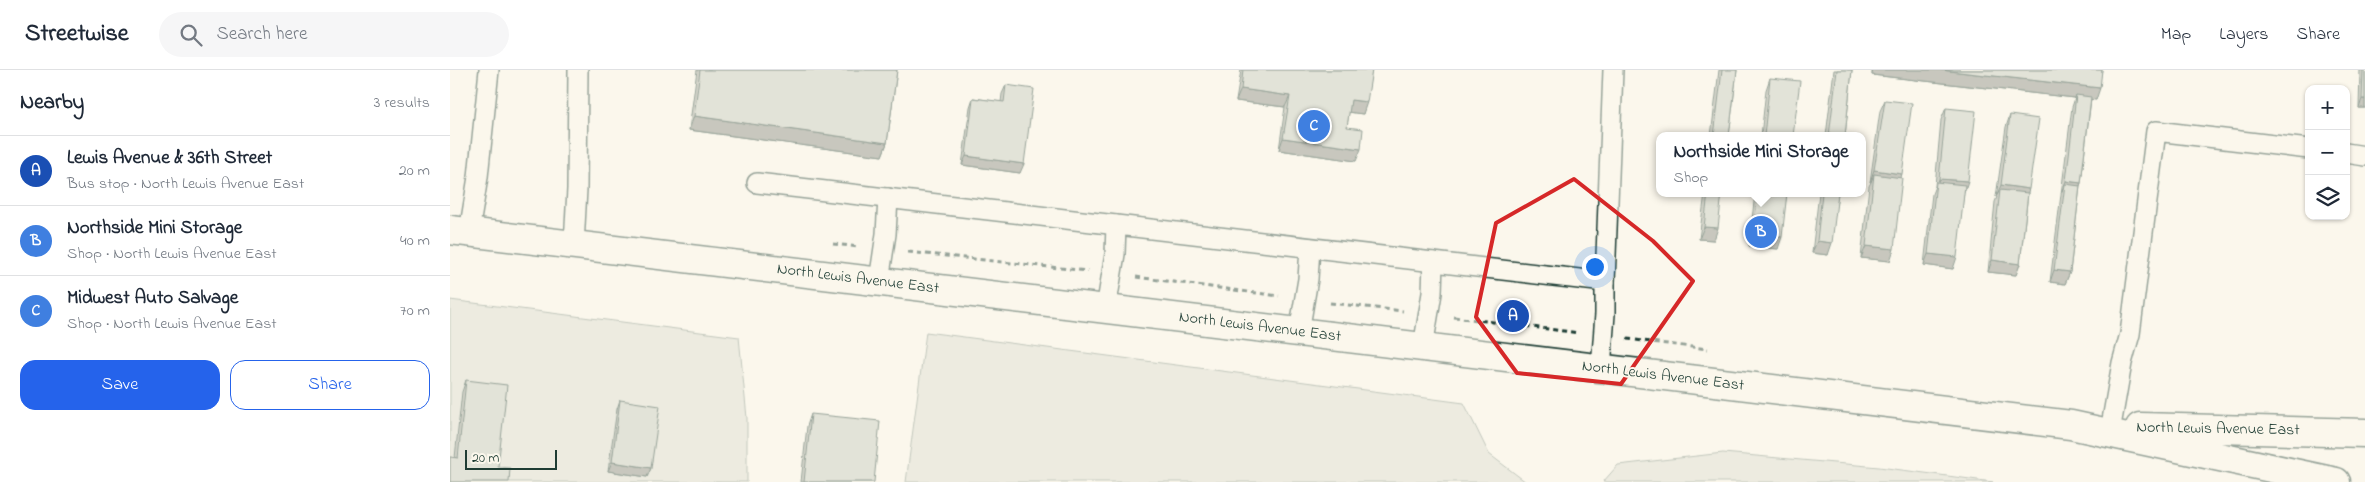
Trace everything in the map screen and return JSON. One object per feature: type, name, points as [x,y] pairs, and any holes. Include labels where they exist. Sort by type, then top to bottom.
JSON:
[{"type":"main road","name":"North Lewis Avenue East","points":[[459,231],[2071,425],[2336,482]]},
{"type":"main road","name":"North Lewis Avenue East","points":[[2071,425],[2365,433]]},
{"type":"lane","points":[[459,231],[478,177],[489,70]]},
{"type":"lane","points":[[574,244],[577,189],[578,70]]},
{"type":"lane","points":[[1601,368],[1605,314],[1613,70]]},
{"type":"lane","points":[[2111,426],[2130,334],[2156,131],[2305,149]]},
{"type":"lane","points":[[2350,154],[2365,156]]},
{"type":"lane","points":[[757,183],[1605,282]]},
{"type":"lane","points":[[879,281],[886,234],[888,198]]},
{"type":"lane","points":[[1106,308],[1115,254],[1116,225]]},
{"type":"lane","points":[[1299,332],[1308,279],[1310,248]]},
{"type":"lane","points":[[1423,347],[1432,293],[1433,262]]},
{"type":"highlighted area","points":[[1574,179],[1653,241],[1693,281],[1621,384],[1517,373],[1476,317],[1496,223]]},
{"type":"shaded area","points":[[450,300],[739,337],[747,418],[747,482],[450,482]]},
{"type":"shaded area","points":[[926,332],[1464,403],[1489,454],[1526,482],[906,482]]},
{"type":"shaded area","points":[[1723,453],[1879,467],[1993,482],[1603,482],[1618,465]]},
{"type":"building","points":[[700,70],[897,70],[887,143],[694,116]]},
{"type":"building","points":[[1243,70],[1372,70],[1367,102],[1351,100],[1347,127],[1363,129],[1361,149],[1283,138],[1290,96],[1241,89]]},
{"type":"building","points":[[1722,70],[1737,70],[1729,132],[1714,132]]},
{"type":"building","points":[[1837,70],[1852,70],[1845,132],[1829,132]]},
{"type":"building","points":[[1941,70],[2102,70],[2100,88]]},
{"type":"building","points":[[2363,70],[2365,70],[2365,99],[2362,99]]},
{"type":"building","points":[[1770,78],[1800,81],[1794,132],[1764,132]]},
{"type":"building","points":[[1006,85],[1034,89],[1024,164],[966,156],[973,98],[1004,102]]},
{"type":"building","points":[[2076,95],[2091,97],[2081,183],[2066,181]]},
{"type":"building","points":[[1885,100],[1912,103],[1902,174],[1874,170]]},
{"type":"building","points":[[1946,108],[1976,111],[1968,181],[1939,179]]},
{"type":"building","points":[[2010,115],[2039,119],[2029,189],[2001,185]]},
{"type":"building","points":[[1874,174],[1902,178],[1894,249],[1866,246]]},
{"type":"building","points":[[1936,182],[1965,185],[1957,257],[1928,254]]},
{"type":"building","points":[[2065,184],[2080,186],[2070,272],[2054,270]]},
{"type":"building","points":[[2000,190],[2028,193],[2020,264],[1992,260]]},
{"type":"building","points":[[1708,197],[1722,197],[1718,228],[1704,227]]},
{"type":"building","points":[[1758,197],[1787,197],[1782,237],[1753,234]]},
{"type":"building","points":[[1822,197],[1838,197],[1832,243],[1817,241]]},
{"type":"building","points":[[466,380],[507,385],[498,467],[510,468],[509,482],[450,482],[450,457],[458,458]]},
{"type":"building","points":[[620,400],[660,406],[651,468],[612,462]]},
{"type":"building","points":[[811,414],[880,421],[874,482],[804,482]]},
{"type":"place","name":"Midwest Auto Salvage","points":[[1314,126]]},
{"type":"place","name":"Northside Mini Storage","points":[[1761,232]]},
{"type":"place","name":"Lewis Avenue & 36th Street","points":[[1513,316]]}]
